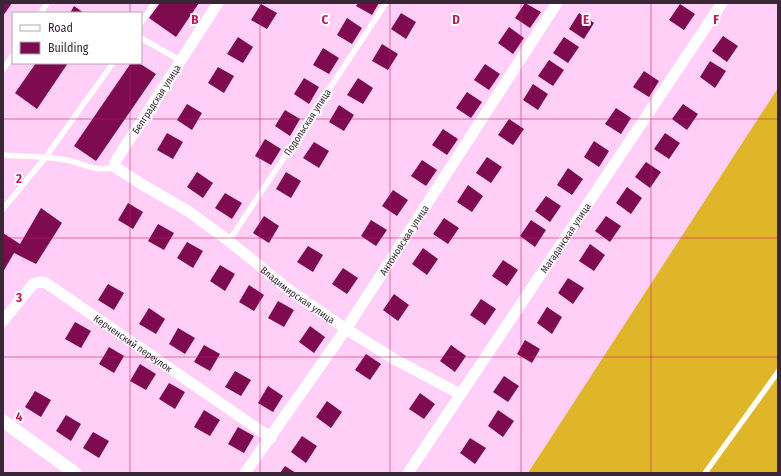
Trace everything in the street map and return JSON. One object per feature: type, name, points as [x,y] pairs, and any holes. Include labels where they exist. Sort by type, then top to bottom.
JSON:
[{"type":"street","name":"Белградская улица","points":[[115,167],[115,162],[218,3]]},
{"type":"street","name":"Антоновская улица","points":[[245,473],[346,328],[558,3]]},
{"type":"street","name":"Магаданская улица","points":[[408,473],[717,5]]},
{"type":"street","name":"Владимирская улица","points":[[115,167],[188,211],[229,241],[288,289],[346,328],[394,359],[460,394]]},
{"type":"street","name":"Керченский переулок","points":[[3,321],[33,284],[40,282],[46,283],[270,438]]},
{"type":"street","points":[[3,421],[75,473]]},
{"type":"lane","points":[[42,12],[48,3]]},
{"type":"lane","points":[[142,21],[154,3]]},
{"type":"lane","name":"Подольская улица","points":[[229,241],[386,3]]},
{"type":"lane","points":[[142,39],[181,61]]},
{"type":"lane","points":[[3,70],[12,56]]},
{"type":"lane","points":[[3,209],[45,158],[112,64]]},
{"type":"lane","points":[[3,155],[70,161],[93,169],[105,170],[115,167]]},
{"type":"lane","points":[[705,473],[778,372]]},
{"type":"shaded area","points":[[778,88],[778,473],[528,473]]},
{"type":"building","points":[[3,3],[12,3],[3,16]]},
{"type":"building","points":[[160,3],[199,3],[176,37],[149,18]]},
{"type":"building","points":[[358,3],[379,3],[372,15],[356,6]]},
{"type":"building","points":[[525,3],[541,12],[530,28],[515,18]]},
{"type":"building","points":[[261,4],[277,13],[267,29],[251,20]]},
{"type":"building","points":[[680,4],[695,14],[684,30],[669,20]]},
{"type":"building","points":[[74,6],[83,12],[71,12]]},
{"type":"building","points":[[401,13],[416,22],[406,39],[391,29]]},
{"type":"building","points":[[579,13],[594,23],[584,39],[569,29]]},
{"type":"building","points":[[347,18],[362,28],[352,44],[337,35]]},
{"type":"building","points":[[509,27],[524,38],[513,54],[498,43]]},
{"type":"building","points":[[723,36],[738,46],[727,62],[712,51]]},
{"type":"building","points":[[238,37],[253,47],[243,63],[227,54]]},
{"type":"building","points":[[564,37],[579,47],[568,63],[553,53]]},
{"type":"building","points":[[382,44],[398,54],[388,70],[372,61]]},
{"type":"building","points":[[323,48],[339,58],[329,74],[313,65]]},
{"type":"building","points":[[549,60],[564,70],[553,86],[538,76]]},
{"type":"building","points":[[710,61],[726,71],[715,88],[700,77]]},
{"type":"building","points":[[35,64],[67,64],[37,109],[15,93]]},
{"type":"building","points":[[130,64],[141,64],[156,74],[96,161],[74,146]]},
{"type":"building","points":[[485,64],[500,74],[489,90],[474,80]]},
{"type":"building","points":[[218,67],[234,76],[224,93],[208,83]]},
{"type":"building","points":[[644,71],[659,81],[649,97],[633,87]]},
{"type":"building","points":[[304,78],[319,87],[309,104],[294,94]]},
{"type":"building","points":[[358,78],[373,88],[363,104],[347,95]]},
{"type":"building","points":[[533,84],[548,94],[538,110],[523,100]]},
{"type":"building","points":[[467,92],[482,102],[471,118],[456,108]]},
{"type":"building","points":[[187,104],[202,113],[192,130],[177,120]]},
{"type":"building","points":[[683,104],[698,114],[687,130],[672,119]]},
{"type":"building","points":[[339,105],[354,115],[344,131],[329,122]]},
{"type":"building","points":[[616,108],[631,118],[621,134],[605,124]]},
{"type":"building","points":[[285,110],[300,119],[290,136],[275,126]]},
{"type":"building","points":[[509,119],[524,129],[513,145],[498,135]]},
{"type":"building","points":[[443,129],[458,139],[447,155],[432,145]]},
{"type":"building","points":[[167,133],[183,142],[173,159],[157,150]]},
{"type":"building","points":[[665,133],[680,143],[669,159],[654,149]]},
{"type":"building","points":[[265,139],[281,149],[271,165],[255,156]]},
{"type":"building","points":[[594,141],[609,151],[599,167],[584,157]]},
{"type":"building","points":[[314,142],[329,151],[319,168],[303,158]]},
{"type":"building","points":[[487,157],[502,167],[491,183],[476,173]]},
{"type":"building","points":[[422,160],[437,170],[426,186],[411,176]]},
{"type":"building","points":[[646,162],[661,172],[650,188],[635,177]]},
{"type":"building","points":[[568,168],[583,179],[572,195],[557,185]]},
{"type":"building","points":[[197,172],[213,183],[203,198],[187,187]]},
{"type":"building","points":[[286,172],[301,181],[291,198],[276,189]]},
{"type":"building","points":[[468,185],[483,196],[472,212],[457,202]]},
{"type":"building","points":[[627,187],[642,198],[631,214],[616,203]]},
{"type":"building","points":[[393,190],[408,200],[397,216],[382,206]]},
{"type":"building","points":[[225,193],[242,203],[232,219],[215,208]]},
{"type":"building","points":[[546,196],[561,206],[550,222],[535,211]]},
{"type":"building","points":[[128,203],[143,212],[133,229],[118,220]]},
{"type":"building","points":[[41,208],[62,223],[36,264],[14,253],[3,272],[3,233],[20,244]]},
{"type":"building","points":[[264,216],[279,226],[269,243],[253,233]]},
{"type":"building","points":[[606,216],[621,226],[610,242],[595,231]]},
{"type":"building","points":[[444,218],[459,228],[448,244],[433,234]]},
{"type":"building","points":[[371,220],[387,230],[376,246],[361,236]]},
{"type":"building","points":[[531,220],[546,230],[535,247],[520,236]]},
{"type":"building","points":[[158,224],[174,233],[164,250],[148,241]]},
{"type":"building","points":[[187,242],[203,251],[193,268],[177,258]]},
{"type":"building","points":[[590,244],[605,255],[594,271],[579,261]]},
{"type":"building","points":[[308,246],[323,255],[313,272],[297,262]]},
{"type":"building","points":[[423,248],[438,259],[427,275],[412,264]]},
{"type":"building","points":[[503,260],[518,270],[507,286],[492,276]]},
{"type":"building","points":[[220,265],[235,274],[225,291],[210,281]]},
{"type":"building","points":[[343,268],[358,278],[347,294],[332,284]]},
{"type":"building","points":[[568,278],[584,288],[573,304],[558,293]]},
{"type":"building","points":[[108,284],[124,293],[114,310],[98,300]]},
{"type":"building","points":[[249,285],[264,295],[254,311],[239,302]]},
{"type":"building","points":[[394,294],[409,305],[398,321],[383,310]]},
{"type":"building","points":[[481,299],[496,309],[485,325],[470,315]]},
{"type":"building","points":[[278,301],[294,310],[284,327],[268,318]]},
{"type":"building","points":[[547,307],[562,317],[552,334],[537,323]]},
{"type":"building","points":[[149,308],[165,319],[156,334],[139,324]]},
{"type":"building","points":[[75,322],[91,331],[81,348],[65,339]]},
{"type":"building","points":[[310,326],[325,337],[314,353],[299,342]]},
{"type":"building","points":[[178,328],[195,338],[185,354],[169,344]]},
{"type":"building","points":[[525,340],[540,349],[532,363],[517,354]]},
{"type":"building","points":[[204,345],[220,354],[210,371],[194,362]]},
{"type":"building","points":[[451,345],[466,356],[455,372],[440,361]]},
{"type":"building","points":[[109,347],[124,356],[114,373],[99,364]]},
{"type":"building","points":[[366,354],[381,364],[370,380],[355,370]]},
{"type":"building","points":[[140,364],[156,374],[146,390],[130,381]]},
{"type":"building","points":[[235,371],[251,380],[241,396],[225,387]]},
{"type":"building","points":[[504,376],[519,386],[508,402],[493,392]]},
{"type":"building","points":[[169,383],[185,392],[175,409],[159,399]]},
{"type":"building","points":[[268,386],[283,396],[273,412],[258,403]]},
{"type":"building","points":[[35,391],[51,400],[41,417],[25,407]]},
{"type":"building","points":[[420,393],[435,404],[424,419],[409,409]]},
{"type":"building","points":[[327,401],[342,412],[331,428],[316,417]]},
{"type":"building","points":[[204,410],[220,420],[210,436],[194,427]]},
{"type":"building","points":[[498,410],[514,421],[503,437],[488,426]]},
{"type":"building","points":[[66,415],[81,424],[71,441],[56,431]]},
{"type":"building","points":[[238,427],[254,436],[244,453],[228,444]]},
{"type":"building","points":[[93,432],[109,441],[99,458],[83,448]]},
{"type":"building","points":[[302,436],[317,446],[306,463],[291,452]]},
{"type":"building","points":[[470,438],[486,448],[475,464],[460,453]]},
{"type":"building","points":[[285,466],[296,473],[280,473]]}]
